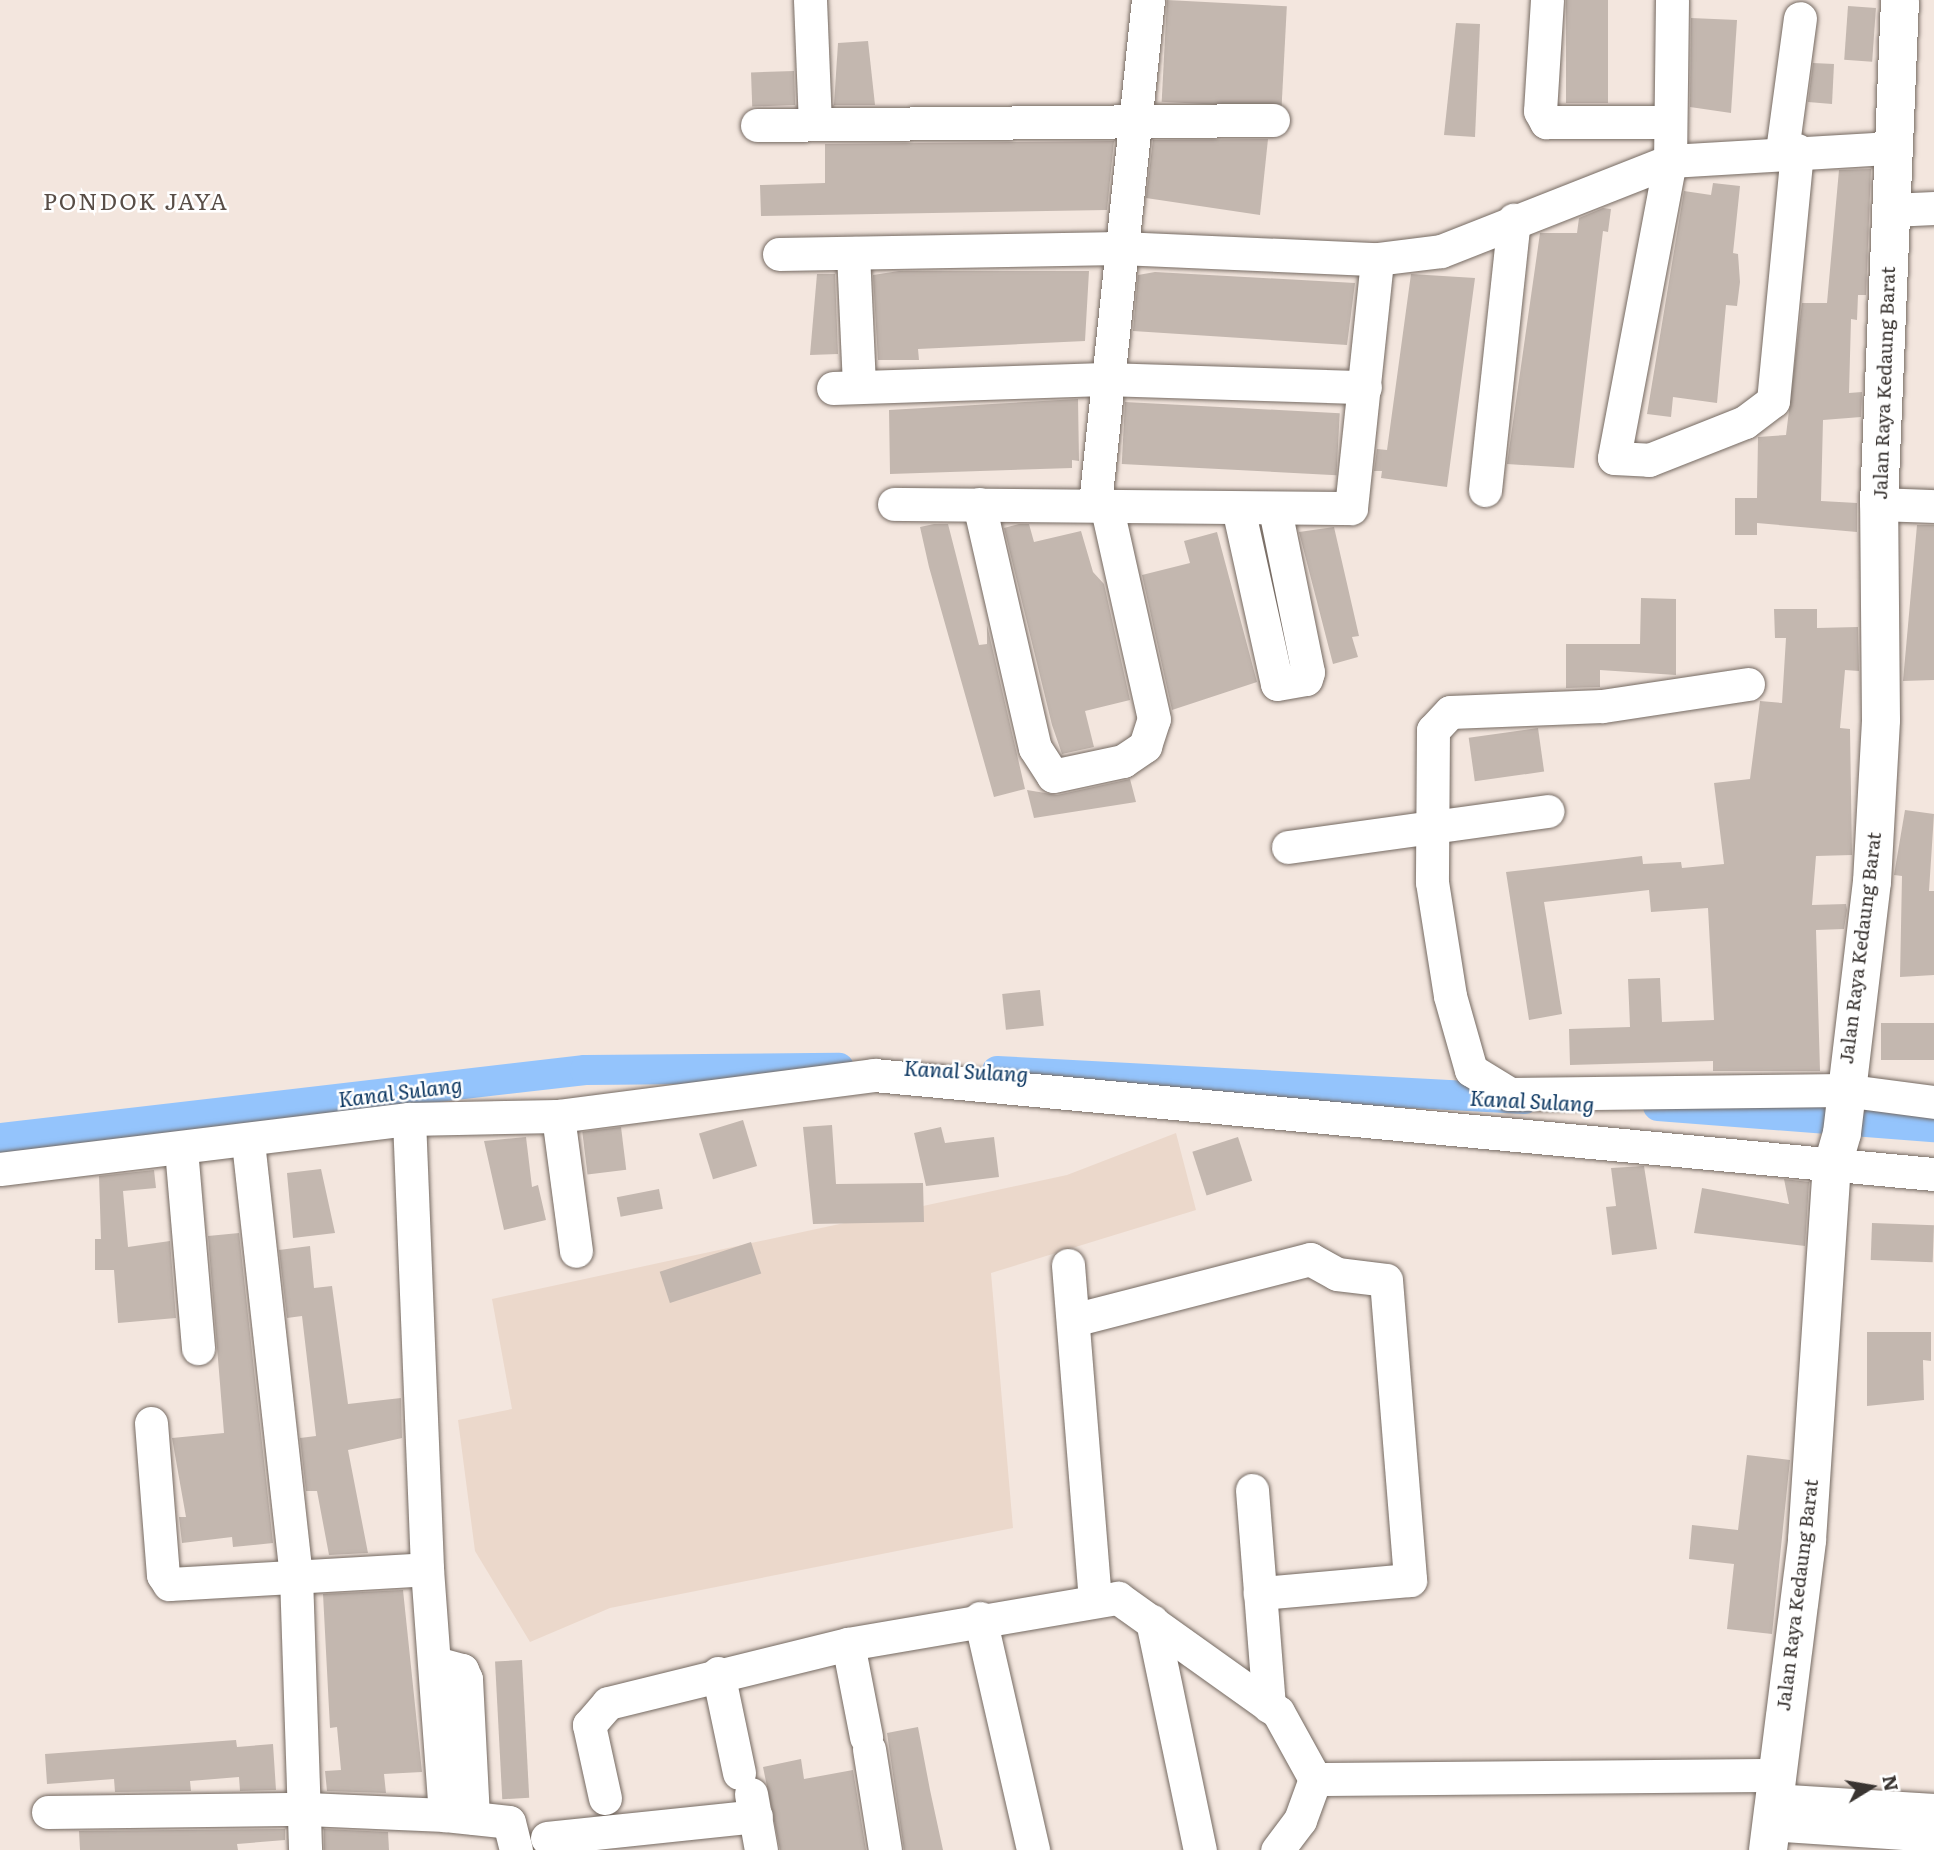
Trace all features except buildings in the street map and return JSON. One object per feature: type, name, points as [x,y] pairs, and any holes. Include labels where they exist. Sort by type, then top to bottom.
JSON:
[{"type":"street","points":[[810,0],[815,124]]},
{"type":"street","points":[[979,504],[1035,748],[1053,776],[1123,761],[1145,746],[1154,719],[1101,504],[1104,379],[1138,119],[1148,0]]},
{"type":"street","points":[[1547,0],[1540,111],[1546,122],[1667,122]]},
{"type":"street","points":[[1672,0],[1667,122],[1670,161],[1614,457],[1649,460],[1745,422],[1773,401],[1800,18]]},
{"type":"street","name":"Jalan Raya Kedaung Barat","points":[[1771,1812],[1807,1540],[1832,1168],[1873,868],[1881,720],[1879,504],[1900,0]]},
{"type":"street","points":[[757,125],[1138,119],[1273,120]]},
{"type":"street","points":[[779,254],[1121,248],[1377,259],[1441,251],[1514,220],[1670,161],[1790,151],[1892,148]]},
{"type":"street","points":[[1891,210],[1934,208]]},
{"type":"street","points":[[1485,490],[1514,220]]},
{"type":"street","points":[[853,253],[846,388],[1104,379],[1365,387]]},
{"type":"street","points":[[894,504],[1101,504],[1275,510],[1351,508],[1377,259]]},
{"type":"street","points":[[1879,504],[1934,506]]},
{"type":"street","points":[[1238,508],[1277,684],[1306,679],[1308,671],[1275,510]]},
{"type":"street","points":[[1748,684],[1602,706],[1450,712],[1433,730],[1428,750],[1432,882],[1450,996],[1471,1070],[1489,1086],[1510,1094],[1842,1108],[1934,1102]]},
{"type":"street","points":[[1288,847],[1548,811]]},
{"type":"street","points":[[0,1169],[248,1142],[409,1119],[558,1116],[874,1075],[1832,1168],[1934,1174]]},
{"type":"street","points":[[558,1116],[576,1251]]},
{"type":"street","points":[[409,1119],[427,1569],[439,1664],[462,1670],[467,1679],[459,1817]]},
{"type":"street","points":[[248,1142],[296,1576],[307,1809],[305,1850]]},
{"type":"street","points":[[181,1149],[198,1348]]},
{"type":"street","points":[[1077,1319],[1310,1259],[1337,1274],[1386,1280],[1410,1580],[1260,1593]]},
{"type":"street","points":[[1068,1265],[1077,1319],[1095,1598]]},
{"type":"street","points":[[151,1423],[163,1575],[169,1584],[427,1569]]},
{"type":"street","points":[[1252,1490],[1269,1706]]},
{"type":"street","points":[[605,1798],[589,1725],[608,1703],[718,1673],[848,1644],[1095,1598],[1118,1598],[1269,1706],[1315,1779]]},
{"type":"street","points":[[980,1618],[1033,1850]]},
{"type":"street","points":[[1152,1620],[1200,1850]]},
{"type":"street","points":[[848,1644],[885,1850]]},
{"type":"street","points":[[718,1673],[761,1850]]},
{"type":"street","points":[[1315,1779],[1826,1815],[1934,1810]]},
{"type":"street","points":[[1277,1850],[1300,1820],[1315,1779]]},
{"type":"street","points":[[547,1838],[748,1794]]},
{"type":"street","points":[[48,1812],[307,1809],[459,1817],[509,1822],[516,1850]]},
{"type":"street","points":[[1826,1815],[1934,1835]]},
{"type":"shaded area","points":[[1176,1133],[1196,1210],[991,1273],[1013,1528],[610,1608],[530,1642],[475,1551],[458,1420],[512,1409],[492,1299],[1067,1175]]},
{"type":"waterway","name":"Kanal Sulang","points":[[0,1138],[585,1070],[839,1068]]},
{"type":"waterway","name":"Kanal Sulang","points":[[997,1071],[1524,1099]]},
{"type":"waterway","name":"Kanal Sulang","points":[[1658,1106],[1934,1127]]},
{"type":"district","name":"PONDOK JAYA","points":[[136,200]]}]
